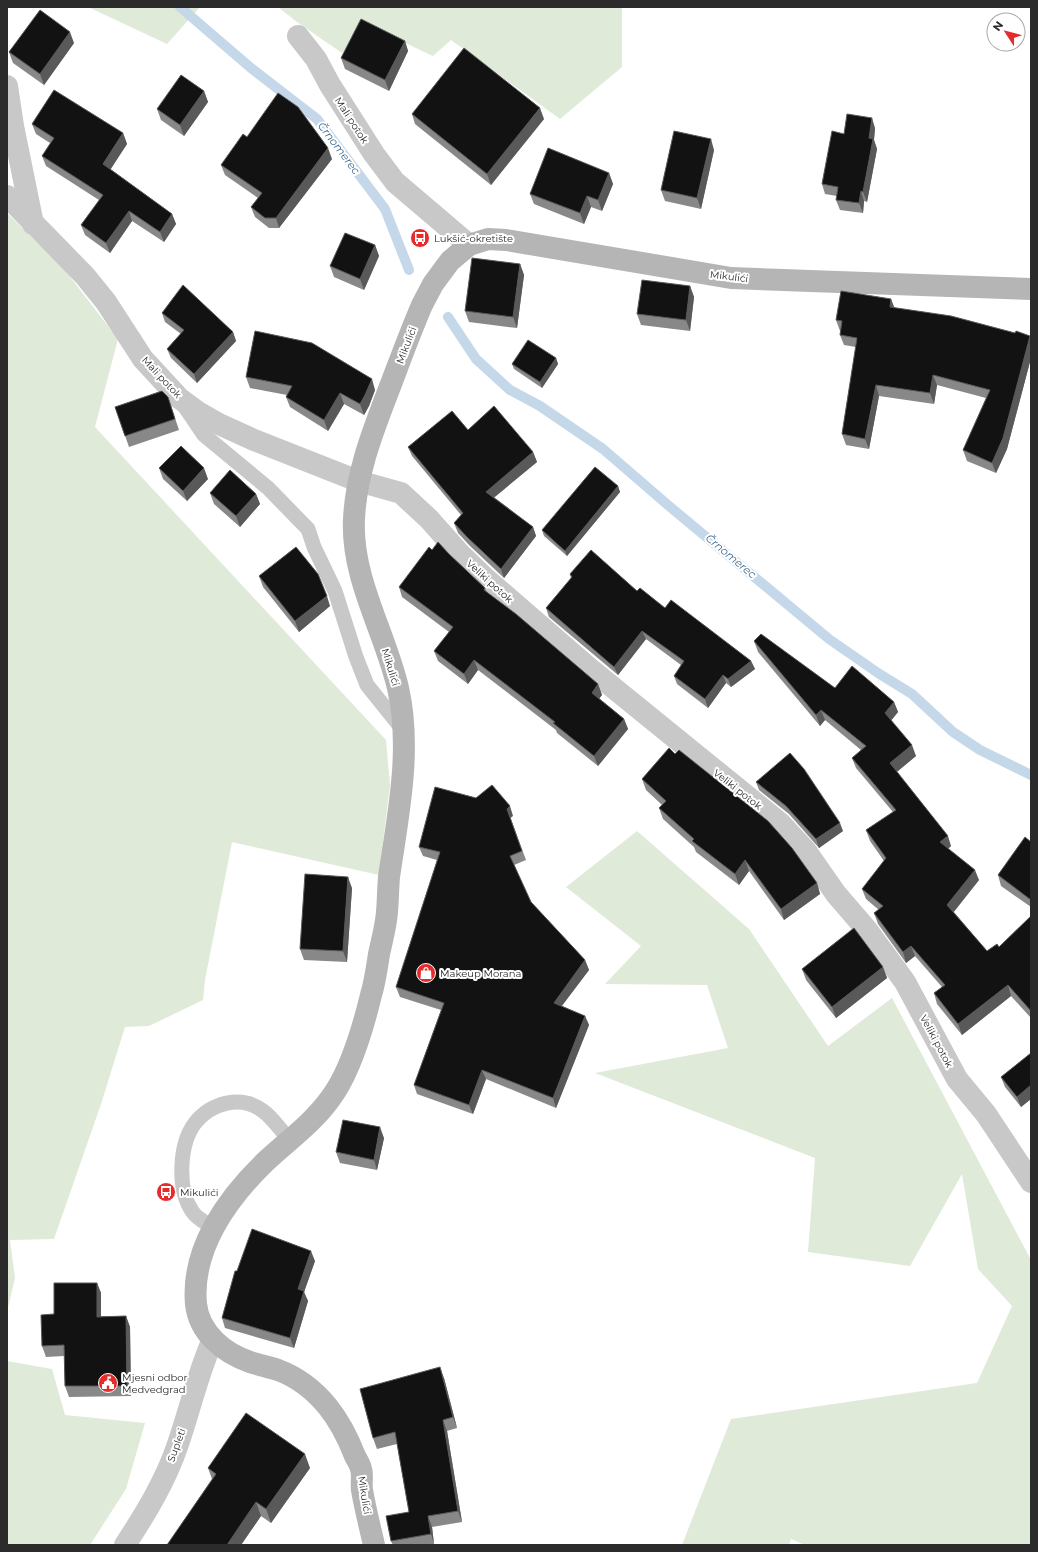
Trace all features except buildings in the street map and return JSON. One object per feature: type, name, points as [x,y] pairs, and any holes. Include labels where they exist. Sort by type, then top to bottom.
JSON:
[{"type":"street","name":"Mali potok","points":[[298,36],[316,59],[330,85],[374,154],[395,182],[469,245]]},
{"type":"street","points":[[7,86],[13,126],[33,224]]},
{"type":"street","name":"Mali potok","points":[[7,196],[85,276],[106,302],[143,359],[179,398],[198,412],[219,424],[254,440],[358,481]]},
{"type":"street","name":"Mikulići","points":[[374,1545],[362,1488],[361,1469],[344,1430],[326,1404],[305,1384],[279,1370],[248,1362],[229,1353],[204,1330],[198,1316],[196,1303],[199,1269],[214,1228],[226,1206],[242,1185],[320,1112],[331,1098],[343,1080],[351,1061],[371,995],[387,914],[388,888],[402,779],[405,731],[398,688],[359,569],[355,545],[354,520],[358,481],[368,446],[422,304],[433,284],[450,261],[469,245],[488,239],[506,240],[731,278],[1031,289]]},
{"type":"street","name":"Veliki potok","points":[[358,481],[401,493],[429,519],[461,555],[490,583],[607,683],[780,823],[806,851],[836,894],[867,930],[905,982],[957,1079],[986,1114],[1031,1182]]},
{"type":"street","name":"Supleti","points":[[126,1545],[147,1511],[178,1445],[204,1359],[213,1339]]},
{"type":"lane","points":[[179,398],[204,435],[268,488],[308,529],[314,547],[335,590],[356,657],[367,685],[405,731]]},
{"type":"lane","points":[[214,1228],[197,1217],[183,1192],[182,1165],[187,1139],[195,1123],[206,1113],[222,1104],[235,1101],[250,1105],[263,1111],[290,1140]]},
{"type":"green space","points":[[88,7],[200,7],[167,44]]},
{"type":"green space","points":[[278,7],[622,7],[622,67],[560,119],[451,40],[433,56],[365,24],[342,53]]},
{"type":"green space","points":[[7,213],[64,269],[118,339],[95,427],[386,740],[390,785],[379,875],[232,842],[205,980],[203,1000],[149,1026],[125,1027],[101,1104],[54,1239],[10,1240],[15,1278],[7,1312]]},
{"type":"green space","points":[[637,831],[749,929],[828,1046],[892,998],[1031,1260],[1031,1545],[805,1545],[791,1539],[789,1545],[682,1545],[731,1419],[977,1383],[1012,1306],[978,1269],[962,1174],[910,1266],[808,1252],[815,1158],[595,1073],[728,1048],[707,985],[605,984],[641,946],[566,887]]},
{"type":"green space","points":[[7,1361],[52,1369],[65,1415],[145,1423],[126,1489],[90,1545],[7,1545]]},
{"type":"waterway","name":"Črnomerec","points":[[180,7],[251,68],[317,119],[385,209],[409,270]]},
{"type":"waterway","name":"Črnomerec","points":[[448,317],[476,359],[510,390],[540,406],[603,449],[829,639],[878,673],[912,694],[953,732],[980,750],[1031,775]]},
{"type":"place","name":"Lukšić-okretište","points":[[420,238]]},
{"type":"place","name":"Makeup Morana","points":[[426,973]]},
{"type":"place","name":"Mikulići","points":[[166,1192]]},
{"type":"place","name":"Mjesni odbor Medvedgrad","points":[[108,1383]]}]
